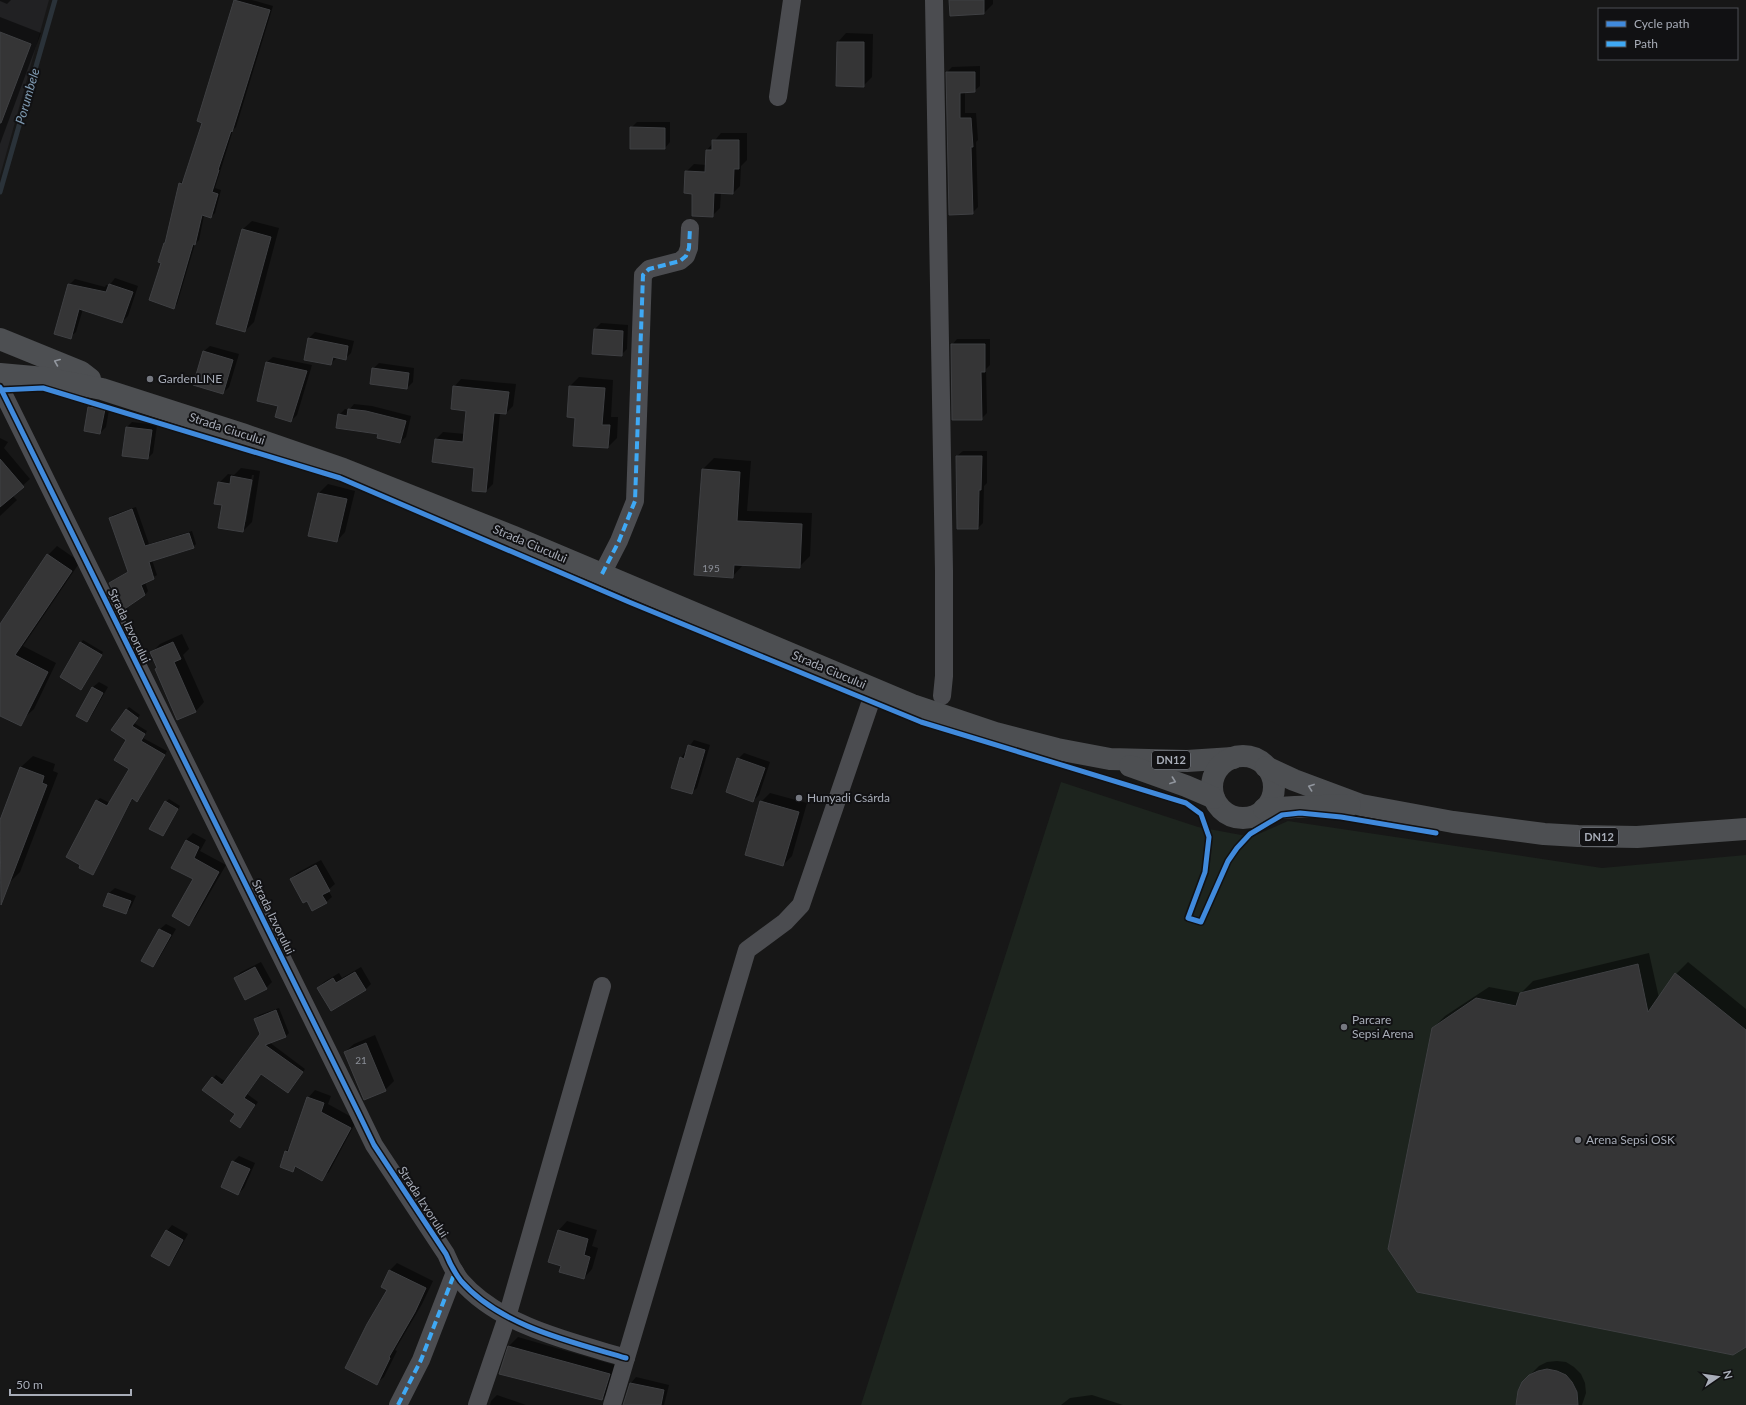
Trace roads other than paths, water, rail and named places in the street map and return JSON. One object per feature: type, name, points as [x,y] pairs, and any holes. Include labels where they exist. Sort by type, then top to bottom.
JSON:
[{"type":"main road","points":[[0,339],[80,372],[102,389]]},
{"type":"main road","name":"DN12","points":[[0,374],[45,378],[102,389]]},
{"type":"main road","name":"Strada Ciucului","points":[[102,389],[235,431],[344,469],[514,537],[912,705],[1024,742],[1110,759]]},
{"type":"main road","points":[[1242,756],[1252,758],[1266,767],[1271,775],[1273,792],[1270,801],[1264,809],[1256,815],[1246,818],[1236,817],[1219,807],[1214,798],[1212,789],[1213,779],[1217,770],[1224,762],[1242,756]]},
{"type":"main road","name":"DN12","points":[[1110,759],[1187,761],[1233,758]]},
{"type":"main road","name":"DN12","points":[[1110,759],[1186,786],[1214,798]]},
{"type":"main road","name":"DN12","points":[[1266,767],[1294,780],[1361,805],[1453,822],[1544,834],[1637,837],[1746,829]]},
{"type":"main road","name":"DN12","points":[[1264,809],[1361,805]]},
{"type":"street","points":[[778,96],[792,0]]},
{"type":"street","points":[[934,0],[944,571],[944,676],[942,696]]},
{"type":"street","points":[[602,574],[619,541],[636,501],[643,275],[650,269],[680,261],[686,256],[689,248],[690,228]]},
{"type":"street","name":"Strada Izvorului","points":[[0,387],[374,1145],[455,1272],[472,1292],[507,1317],[552,1336],[626,1358]]},
{"type":"street","points":[[612,1405],[747,950],[785,922],[801,905],[875,689]]},
{"type":"street","points":[[477,1405],[507,1317],[602,986]]},
{"type":"street","points":[[398,1405],[421,1360],[455,1272]]},
{"type":"waterway","name":"Porumbele","points":[[0,192],[55,0]]},
{"type":"place","name":"GardenLINE","points":[[150,379]]},
{"type":"place","name":"Hunyadi Csárda","points":[[799,798]]},
{"type":"place","name":"Parcare Sepsi Arena","points":[[1344,1027]]},
{"type":"place","name":"Arena Sepsi OSK","points":[[1578,1140]]}]
